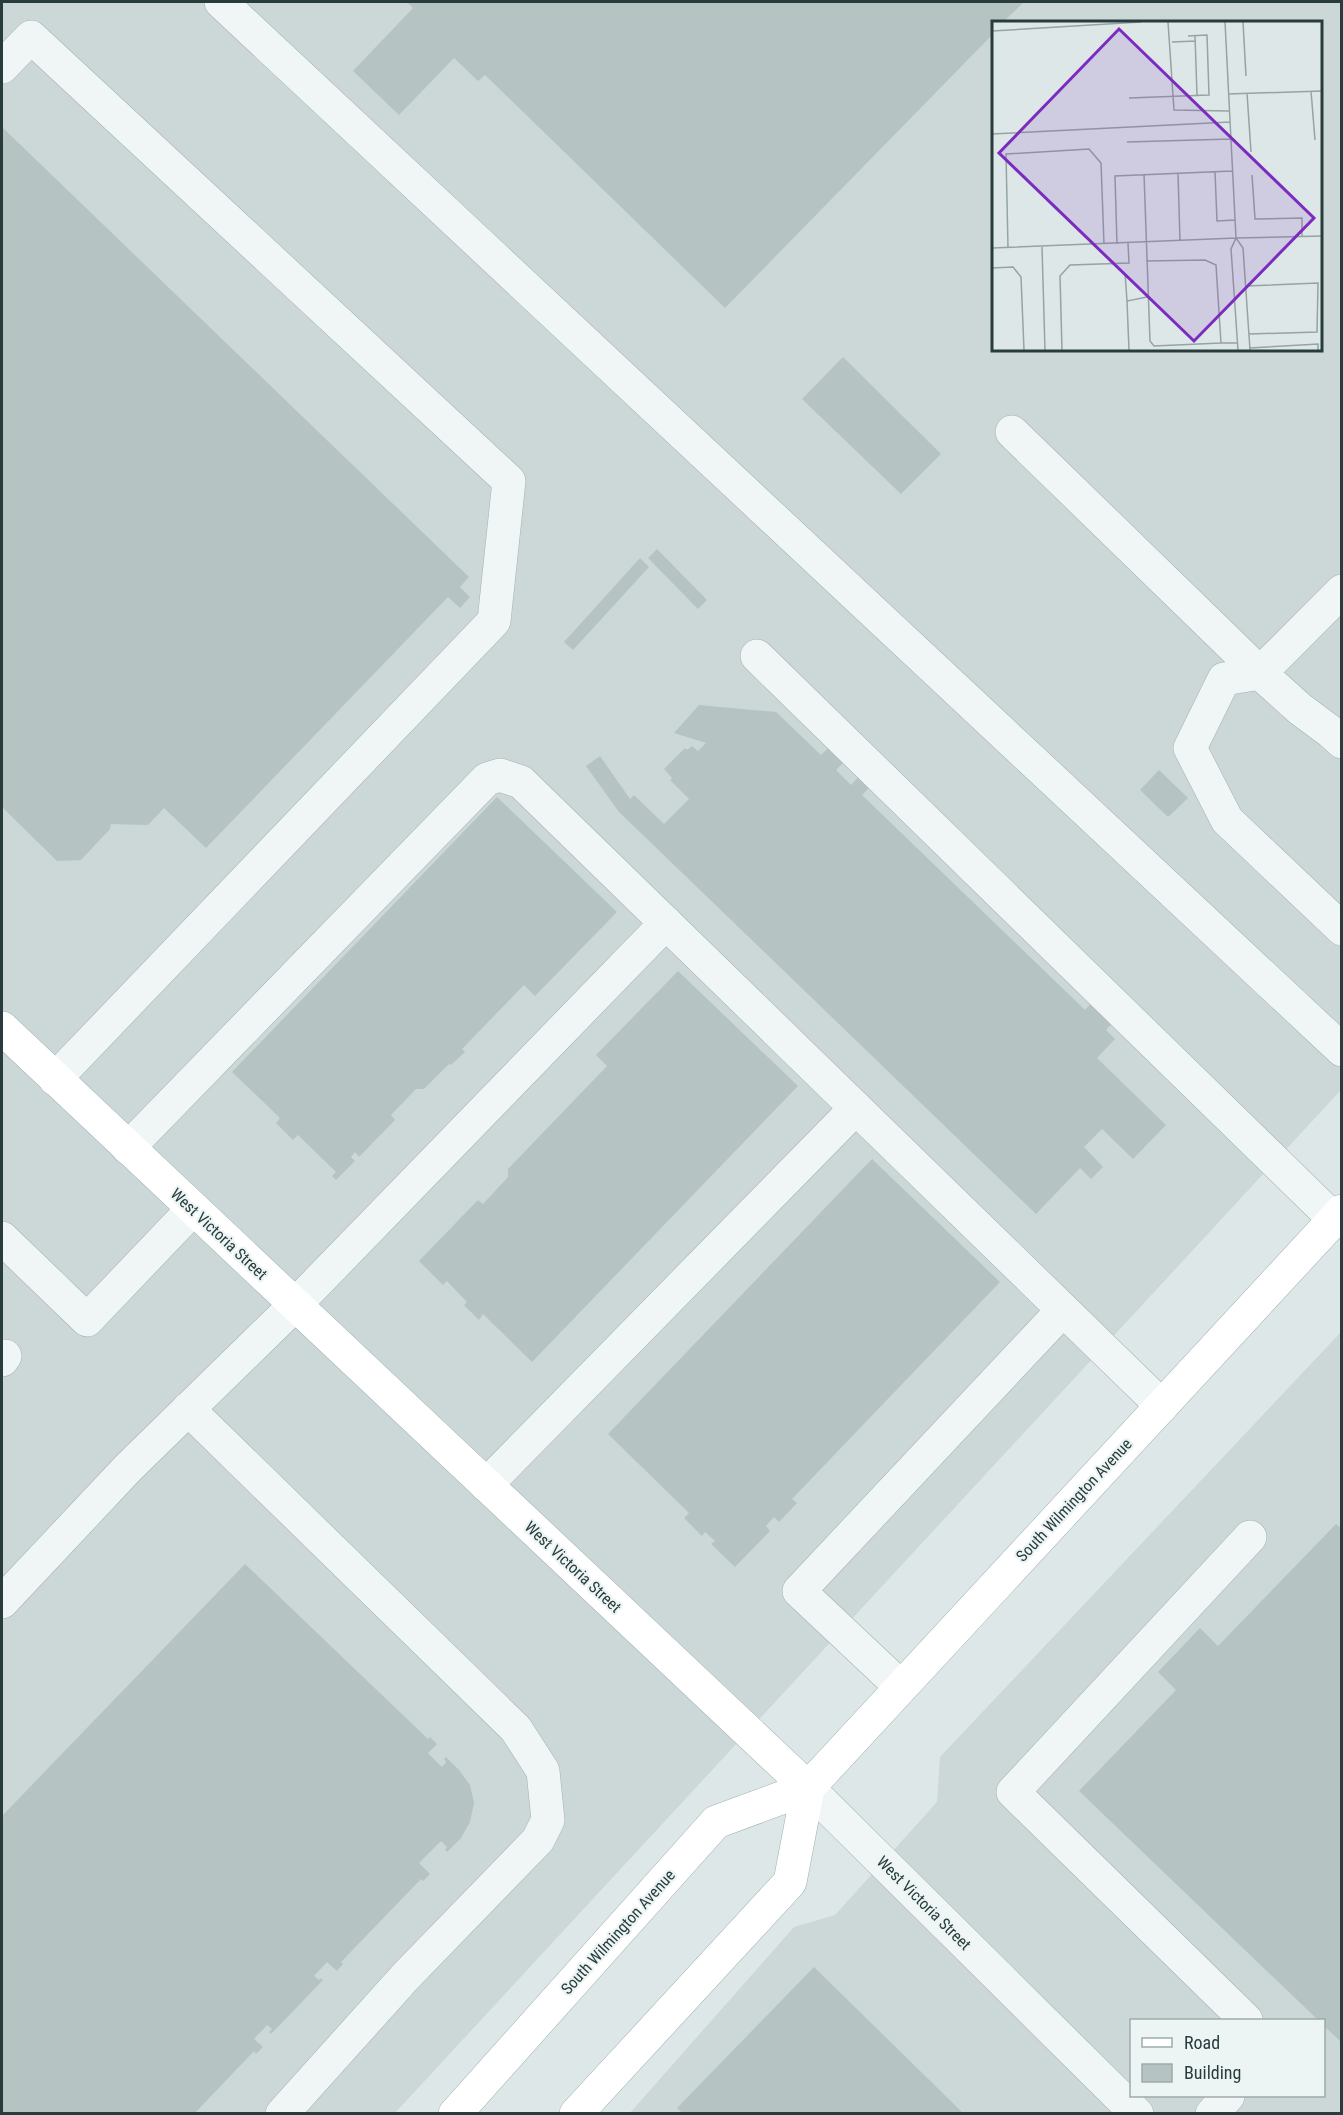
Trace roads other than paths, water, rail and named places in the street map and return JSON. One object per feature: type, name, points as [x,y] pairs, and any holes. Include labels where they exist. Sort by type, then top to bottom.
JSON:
[{"type":"main road","name":"West Victoria Street","points":[[2,1028],[808,1788]]},
{"type":"main road","name":"South Wilmington Avenue","points":[[454,2114],[716,1822],[808,1788],[1338,1215]]},
{"type":"main road","points":[[590,2109],[790,1882],[808,1788]]},
{"type":"street","points":[[221,2],[1341,1050]]},
{"type":"street","points":[[2,67],[31,37],[509,481],[494,621],[55,1079]]},
{"type":"street","points":[[1012,432],[1260,674],[1341,742]]},
{"type":"street","points":[[1341,591],[1260,674],[1224,679],[1190,748],[1227,820],[1341,929]]},
{"type":"street","points":[[757,656],[1338,1215]]},
{"type":"street","points":[[128,1148],[486,779],[500,775],[521,782],[1162,1406]]},
{"type":"street","points":[[2,1602],[128,1468],[295,1305],[666,922]]},
{"type":"street","points":[[486,1485],[856,1108]]},
{"type":"street","points":[[2,1238],[87,1320],[194,1209]]},
{"type":"street","points":[[901,1687],[799,1591],[1063,1310]]},
{"type":"street","points":[[188,1409],[516,1729],[543,1771],[548,1820],[538,1840],[406,1976],[282,2114]]},
{"type":"street","points":[[1245,2019],[1013,1792],[1250,1537]]},
{"type":"street","name":"West Victoria Street","points":[[808,1788],[1137,2114]]},
{"type":"street","points":[[1212,2114],[1227,2097]]}]
